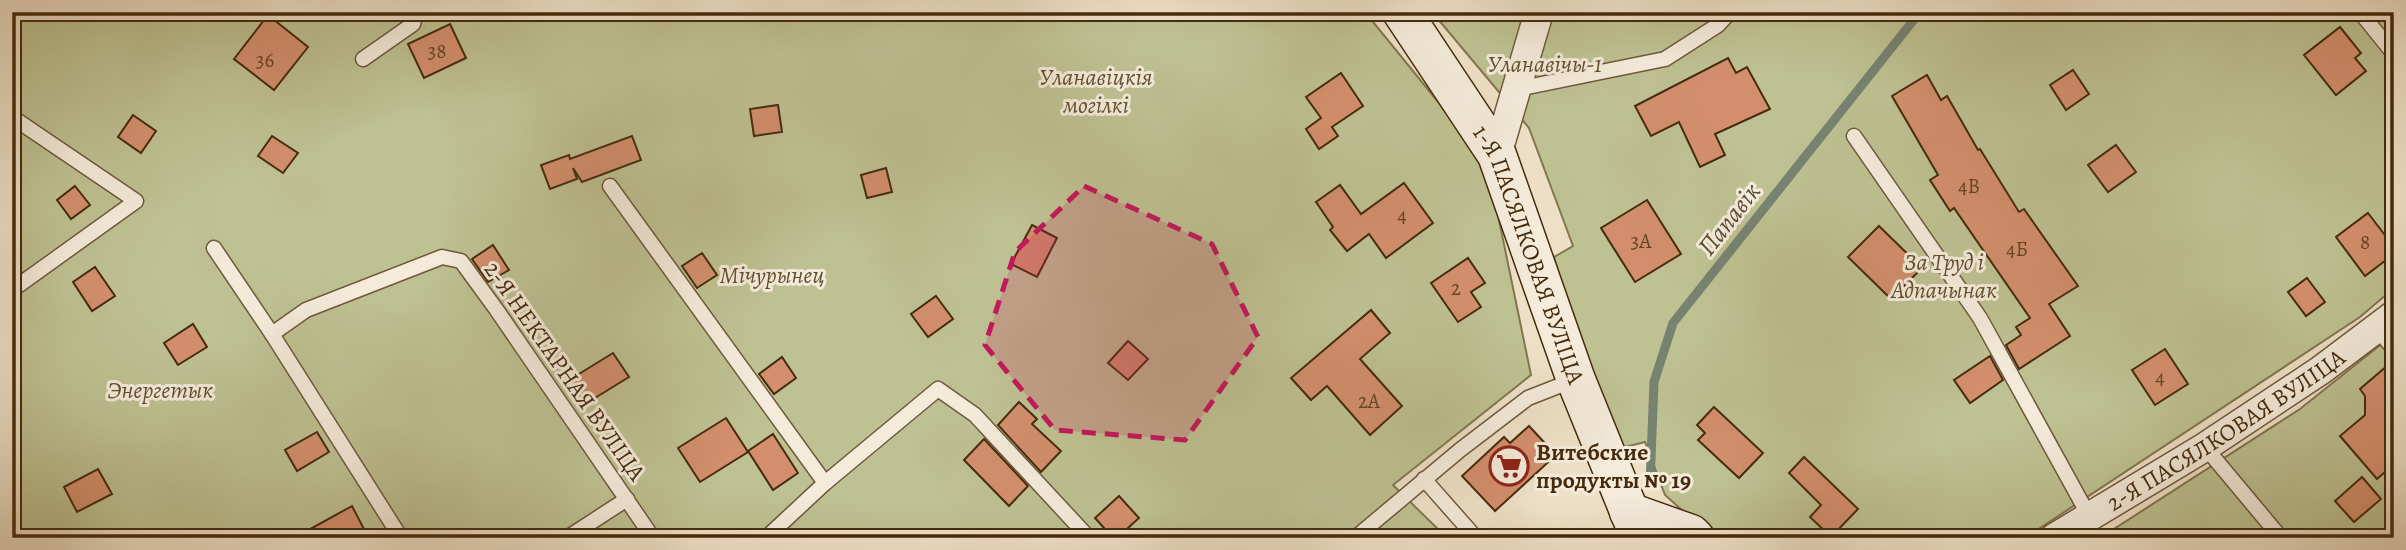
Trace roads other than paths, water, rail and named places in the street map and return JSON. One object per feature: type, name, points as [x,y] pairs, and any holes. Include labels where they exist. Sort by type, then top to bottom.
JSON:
[{"type":"street","name":"1-Я ПАСЯЛКОВАЯ ВУЛІЦА","points":[[1402,12],[1497,155],[1576,380],[1635,525],[1691,534],[1695,538]]},
{"type":"street","points":[[1497,155],[1539,12]]},
{"type":"street","name":"2-Я ПАСЯЛКОВАЯ ВУЛІЦА","points":[[2071,530],[2205,447],[2321,370],[2388,331]]},
{"type":"lane","points":[[362,59],[413,24],[416,12]]},
{"type":"lane","points":[[1517,89],[1665,59],[1718,24],[1730,12]]},
{"type":"lane","points":[[2360,12],[2394,54]]},
{"type":"lane","points":[[12,117],[136,201],[12,290]]},
{"type":"lane","points":[[1854,136],[1980,318],[2071,530]]},
{"type":"lane","points":[[610,186],[825,484]]},
{"type":"lane","points":[[214,248],[272,334],[401,538]]},
{"type":"lane","name":"2-Я НЕКТАРНАЯ ВУЛІЦА","points":[[272,334],[306,310],[442,257],[461,261],[653,538]]},
{"type":"lane","points":[[1355,538],[1528,398],[1576,380]]},
{"type":"lane","points":[[766,538],[825,484],[938,389],[975,415],[1088,538]]},
{"type":"lane","points":[[2205,447],[2281,538]]},
{"type":"lane","points":[[1424,480],[1476,538]]},
{"type":"lane","points":[[568,538],[627,499]]},
{"type":"waterway","name":"Папавік","points":[[1650,484],[1654,382],[1673,323],[1920,12]]},
{"type":"waterway","name":"Папавік","points":[[1564,538],[1568,535]]},
{"type":"place","name":"Витебские продукты № 19","points":[[1509,466]]},
{"type":"park label","name":"Уланавічы-1","points":[[1545,64]]},
{"type":"park label","name":"Уланавіцкія могілкі","points":[[1096,91]]},
{"type":"park label","name":"Мічурынец","points":[[772,275]]},
{"type":"park label","name":"За Труд і Адпачынак","points":[[1944,276]]},
{"type":"park label","name":"Энергетык","points":[[160,390]]}]
